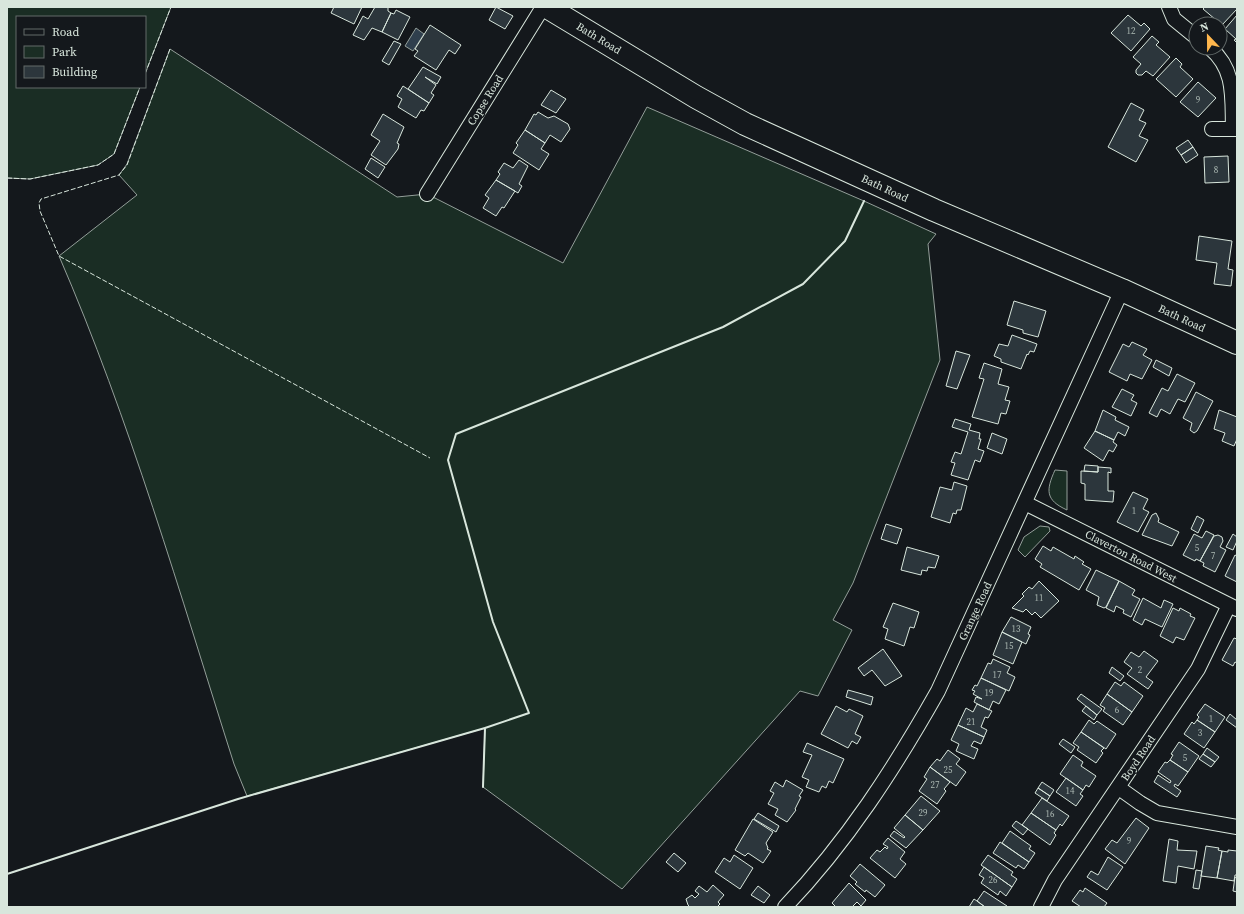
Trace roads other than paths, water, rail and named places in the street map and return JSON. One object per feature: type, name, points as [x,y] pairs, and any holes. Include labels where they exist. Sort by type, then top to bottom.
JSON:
[{"type":"highway","name":"Bath Road","points":[[547,7],[696,97],[745,124],[934,210],[1122,290],[1237,343]]},
{"type":"street","name":"Copse Road","points":[[427,194],[543,7]]},
{"type":"street","points":[[1169,7],[1174,18],[1188,30]]},
{"type":"street","points":[[1212,129],[1235,129],[1232,87],[1227,68],[1217,56]]},
{"type":"street","name":"Grange Road","points":[[785,907],[855,824],[904,752],[938,691],[1122,290]]},
{"type":"street","name":"Claverton Road West","points":[[1025,503],[1233,607]]},
{"type":"street","name":"Boyd Road","points":[[1041,907],[1055,880],[1119,788],[1198,669],[1233,607]]},
{"type":"street","points":[[1119,788],[1140,803],[1158,813],[1237,827]]},
{"type":"water","points":[[416,28],[424,34],[413,51],[405,46]]}]
